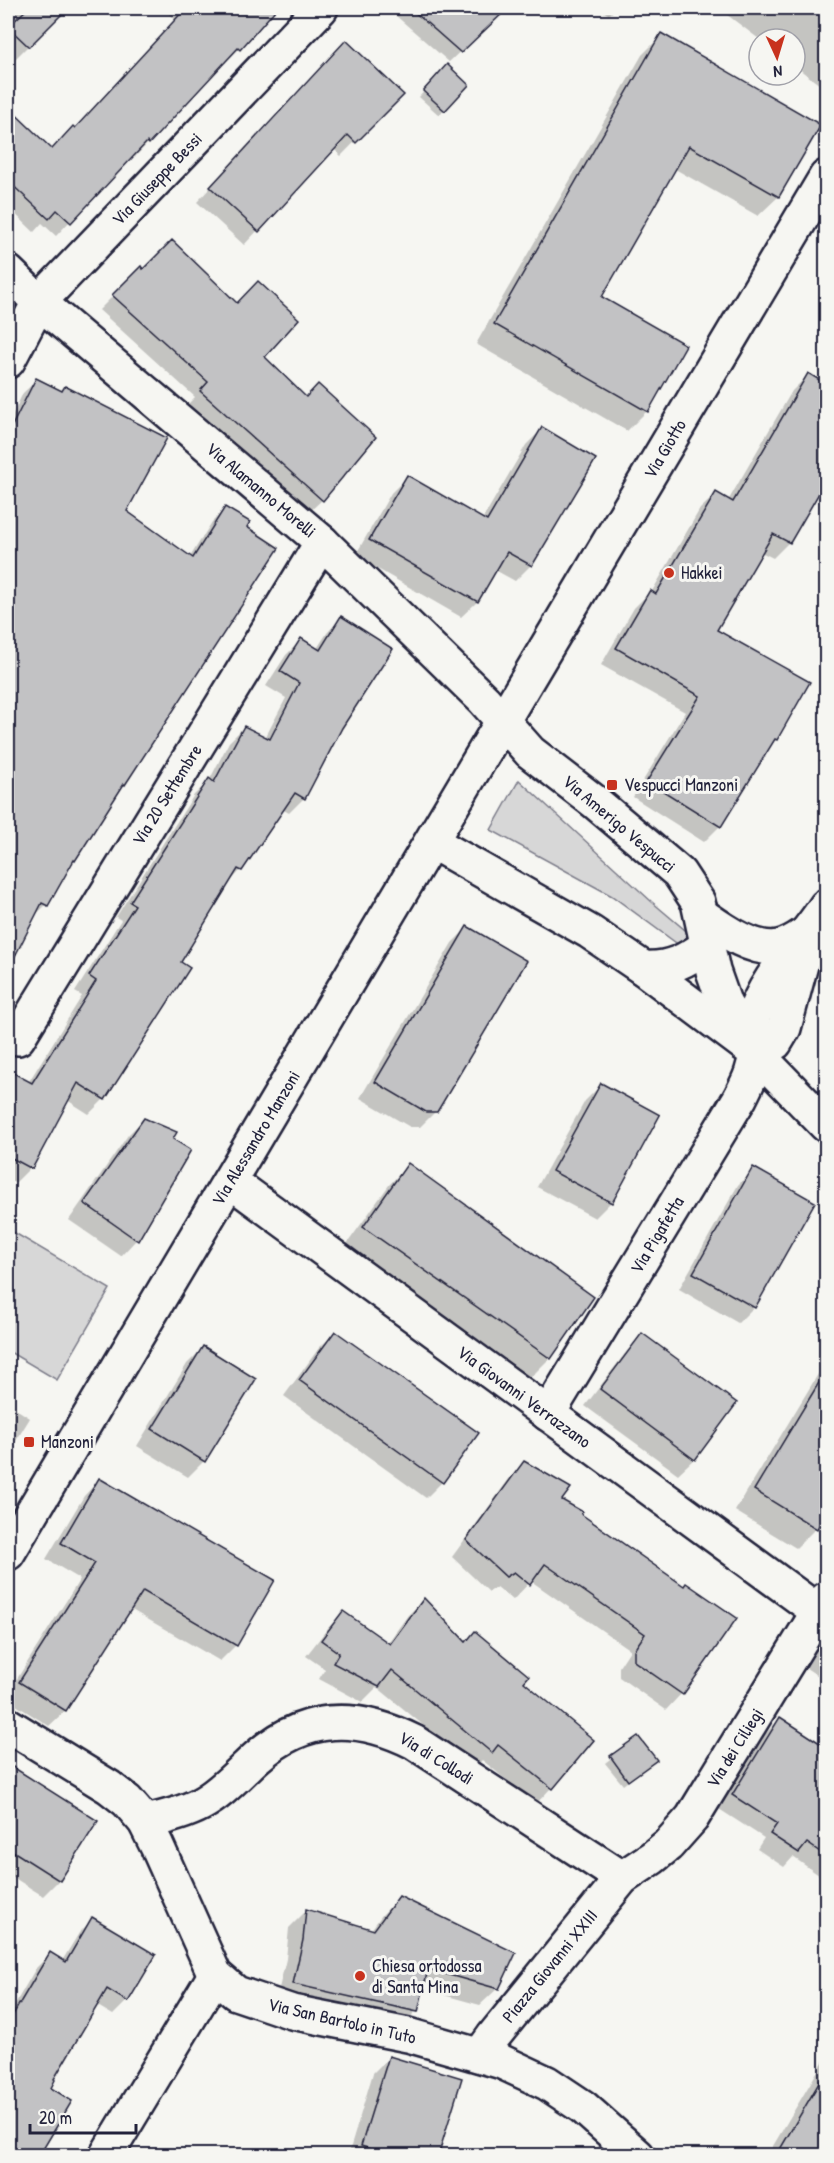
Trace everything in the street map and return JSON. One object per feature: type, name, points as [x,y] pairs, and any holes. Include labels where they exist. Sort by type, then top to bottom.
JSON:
[{"type":"street","name":"Via Giuseppe Bessi","points":[[8,362],[39,302],[321,8]]},
{"type":"street","name":"Via Giotto","points":[[501,721],[826,177]]},
{"type":"street","name":"Via Alamanno Morelli","points":[[8,272],[39,302],[322,542],[467,683],[501,721]]},
{"type":"street","name":"Via 20 Settembre","points":[[8,1032],[18,1038],[322,542]]},
{"type":"street","name":"Via Alessandro Manzoni","points":[[8,1553],[432,842],[501,721]]},
{"type":"street","name":"Via Amerigo Vespucci","points":[[501,721],[530,752],[595,802],[679,873],[693,891],[705,930],[713,971],[725,1005],[755,1052]]},
{"type":"street","name":"Via Amerigo Vespucci","points":[[432,842],[590,932],[643,968],[755,1052],[826,1125]]},
{"type":"street","points":[[643,968],[655,969],[678,964],[705,930],[771,948],[789,945],[818,919]]},
{"type":"street","name":"Via Pigafetta","points":[[548,1414],[740,1098],[752,1073],[755,1052],[752,1025],[760,1000],[773,976],[818,919]]},
{"type":"street","name":"Via Giovanni Verrazzano","points":[[230,1181],[548,1414],[823,1606]]},
{"type":"street","name":"Via dei Ciliegi","points":[[622,1878],[668,1845],[692,1818],[823,1606]]},
{"type":"street","name":"Via di Collodi","points":[[145,1822],[201,1805],[260,1754],[285,1736],[317,1725],[354,1722],[386,1729],[414,1742],[622,1878]]},
{"type":"street","name":"Via San Bartolo in Tuto","points":[[8,1725],[109,1787],[127,1801],[145,1822],[215,1975],[236,1993],[292,2012],[408,2035],[509,2065],[547,2083],[583,2107],[639,2156]]},
{"type":"street","name":"Piazza Giovanni XXIII","points":[[480,2055],[622,1878]]},
{"type":"street","points":[[106,2156],[215,1975]]},
{"type":"shaded area","points":[[519,780],[692,936],[686,945],[679,945],[612,896],[491,830]]},
{"type":"shaded area","points":[[8,1229],[110,1289],[57,1380],[8,1351]]},
{"type":"building","points":[[28,8],[68,8],[29,47],[8,27]]},
{"type":"building","points":[[186,8],[277,8],[240,50],[238,48],[149,144],[147,142],[71,223],[57,210],[49,219],[8,181],[8,107],[52,149],[73,126],[75,128]]},
{"type":"building","points":[[410,8],[508,8],[461,53]]},
{"type":"building","points":[[661,33],[747,82],[747,87],[755,87],[821,125],[779,197],[689,146],[602,297],[686,345],[648,412],[494,324]]},
{"type":"building","points":[[346,40],[404,95],[356,143],[348,135],[259,232],[210,187]]},
{"type":"building","points":[[447,64],[469,85],[445,111],[423,91]]},
{"type":"building","points":[[172,240],[237,303],[258,281],[299,319],[265,357],[306,397],[318,384],[376,437],[323,501],[200,391],[208,382],[112,295]]},
{"type":"building","points":[[808,373],[826,384],[826,481],[790,543],[773,534],[717,630],[810,682],[777,740],[775,739],[721,827],[647,781],[700,696],[616,648],[650,590],[656,594],[716,492],[733,502]]},
{"type":"building","points":[[36,378],[62,391],[65,386],[167,438],[127,511],[193,558],[225,507],[250,522],[247,527],[279,548],[74,860],[48,906],[42,903],[8,970],[8,434]]},
{"type":"building","points":[[542,427],[596,459],[532,566],[507,552],[478,602],[369,540],[407,475],[487,521]]},
{"type":"building","points":[[341,616],[393,649],[342,728],[305,799],[295,793],[242,871],[238,869],[181,962],[190,968],[105,1100],[78,1083],[32,1169],[8,1156],[8,1070],[32,1083],[96,981],[89,976],[135,905],[130,902],[209,778],[214,782],[244,726],[270,739],[299,683],[280,671],[301,638],[320,650]]},
{"type":"building","points":[[467,926],[527,961],[437,1112],[426,1112],[375,1082]]},
{"type":"building","points":[[601,1083],[660,1115],[612,1203],[552,1171]]},
{"type":"building","points":[[144,1118],[177,1132],[173,1139],[191,1150],[138,1241],[84,1203]]},
{"type":"building","points":[[408,1163],[594,1297],[551,1359],[363,1227]]},
{"type":"building","points":[[753,1167],[815,1202],[755,1308],[693,1273]]},
{"type":"building","points":[[335,1331],[479,1433],[443,1483],[299,1380]]},
{"type":"building","points":[[642,1333],[737,1403],[695,1460],[600,1389]]},
{"type":"building","points":[[203,1346],[256,1379],[205,1462],[152,1429]]},
{"type":"building","points":[[826,1371],[826,1514],[817,1529],[754,1490]]},
{"type":"building","points":[[524,1461],[571,1488],[562,1500],[583,1512],[581,1514],[684,1586],[686,1583],[737,1618],[683,1695],[634,1661],[634,1650],[645,1634],[545,1564],[530,1585],[514,1572],[506,1577],[466,1540]]},
{"type":"building","points":[[99,1478],[275,1580],[237,1646],[143,1591],[66,1711],[19,1682],[95,1563],[61,1543]]},
{"type":"building","points":[[424,1598],[466,1642],[475,1631],[529,1676],[524,1682],[594,1740],[553,1789],[498,1745],[492,1753],[392,1670],[379,1687],[333,1663],[339,1653],[321,1640],[343,1611],[390,1644]]},
{"type":"building","points":[[780,1717],[826,1747],[826,1856],[807,1843],[799,1853],[770,1834],[777,1824],[732,1795]]},
{"type":"building","points":[[638,1736],[657,1760],[628,1781],[610,1756]]},
{"type":"building","points":[[8,1764],[98,1821],[60,1881],[8,1848]]},
{"type":"building","points":[[399,1896],[516,1953],[499,1989],[428,1969],[418,2012],[293,1984],[303,1940],[306,1909],[374,1930]]},
{"type":"building","points":[[92,1917],[156,1955],[128,2002],[107,1989],[54,2079],[51,2088],[72,2101],[39,2156],[8,2156],[8,2023],[50,1952],[66,1962]]},
{"type":"building","points":[[389,2056],[462,2078],[438,2156],[392,2156],[361,2146]]},
{"type":"building","points":[[826,2071],[826,2156],[776,2156]]},
{"type":"place","name":"Hakkei","points":[[669,573]]},
{"type":"place","name":"Vespucci Manzoni","points":[[612,785]]},
{"type":"place","name":"Manzoni","points":[[29,1442]]},
{"type":"place","name":"Chiesa ortodossa di Santa Mina","points":[[360,1976]]}]
